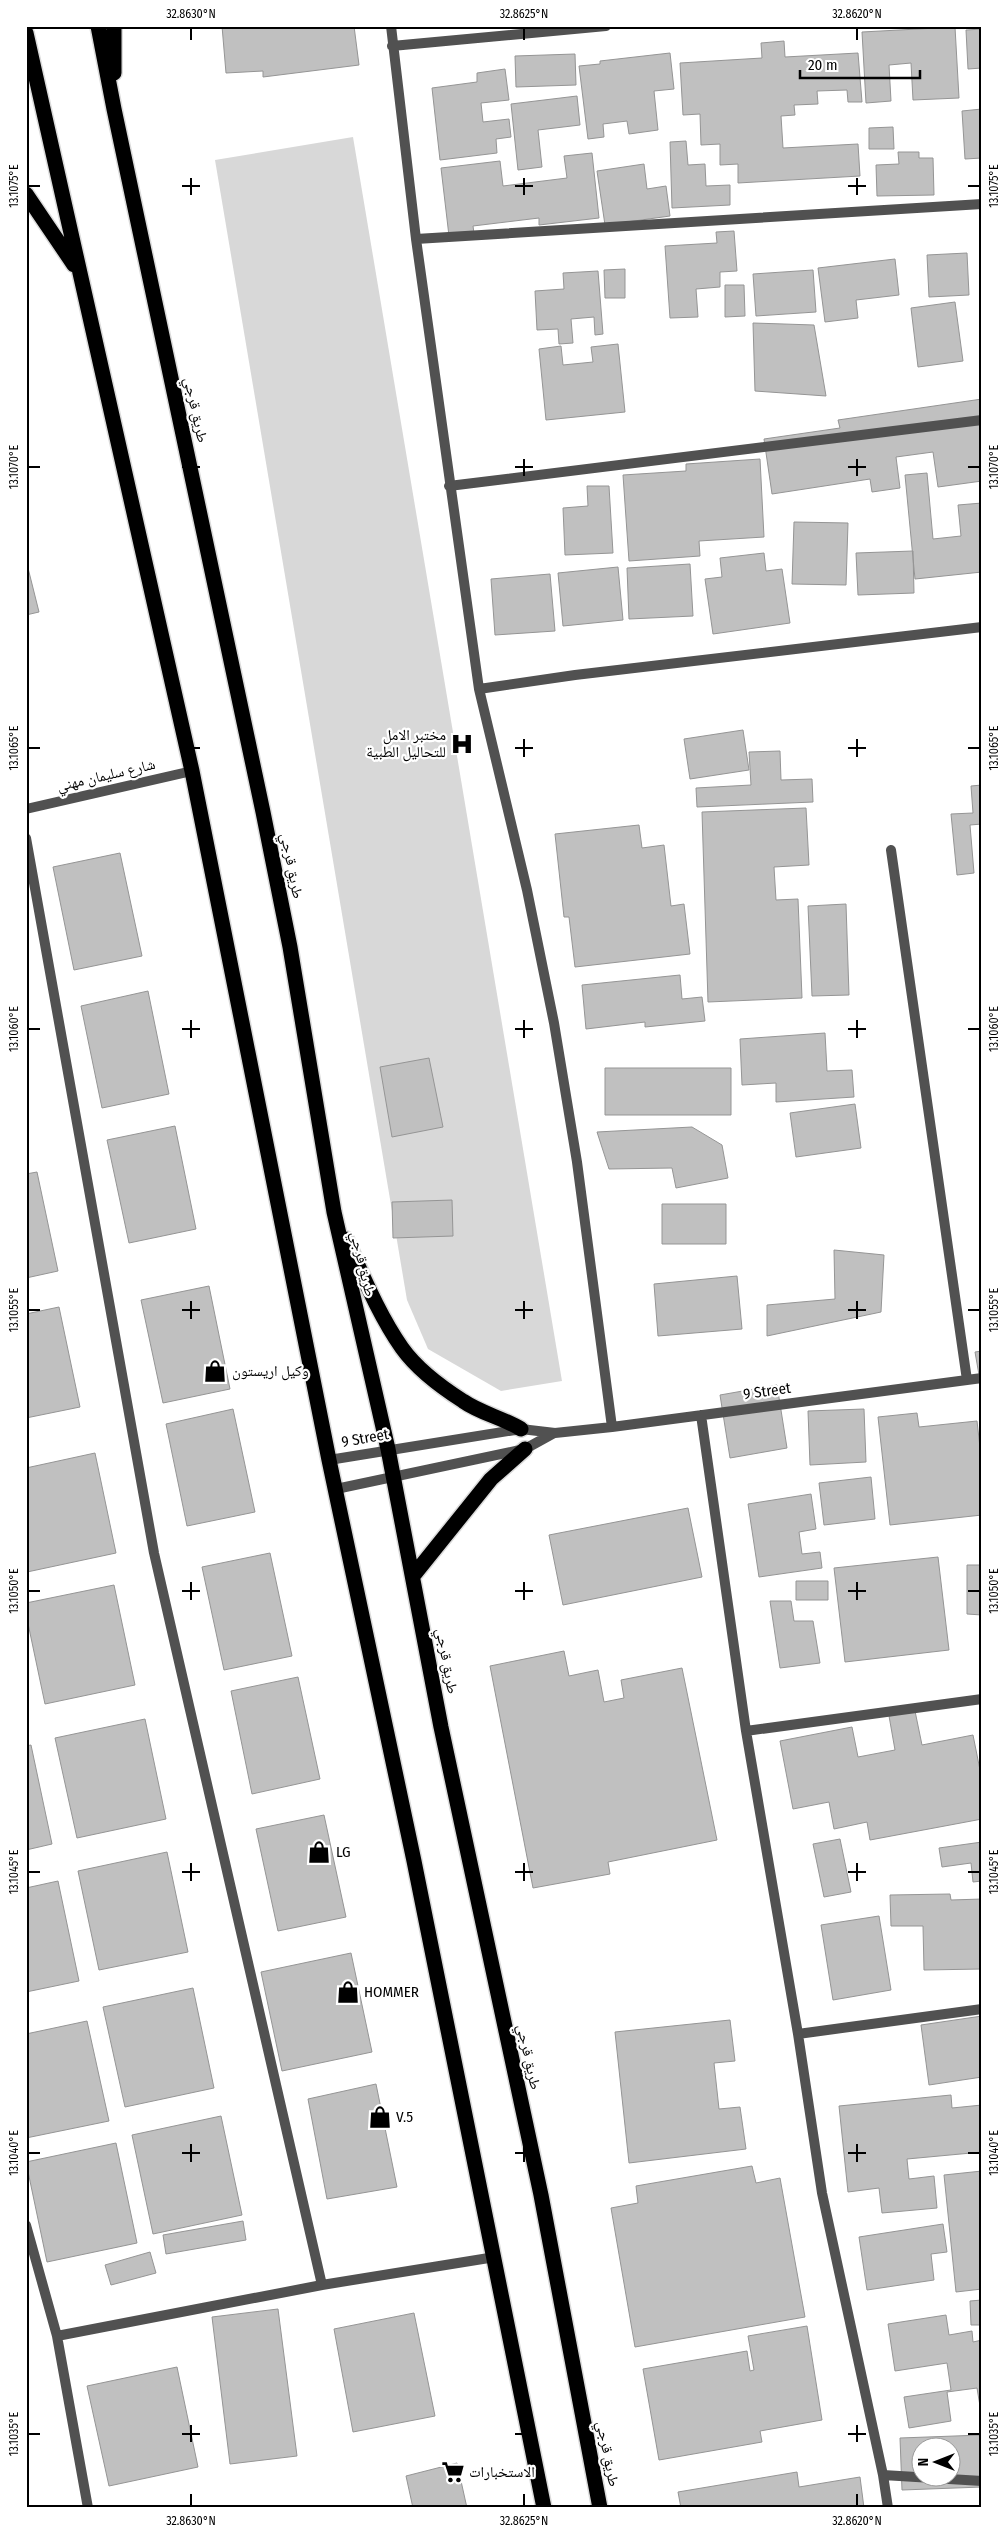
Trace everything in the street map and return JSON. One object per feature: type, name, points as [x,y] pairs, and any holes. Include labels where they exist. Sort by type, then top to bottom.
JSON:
[{"type":"highway","name":"طريق قرجي","points":[[98,26],[267,831],[290,947],[334,1212],[394,1477],[442,1728],[541,2196],[600,2508]]},
{"type":"highway","points":[[114,26],[114,109]]},
{"type":"highway","points":[[26,33],[192,771],[329,1460],[495,2257],[544,2508]]},
{"type":"highway","points":[[26,194],[79,272]]},
{"type":"highway","points":[[334,1212],[383,1316],[403,1349],[428,1375],[464,1402],[502,1418],[521,1429]]},
{"type":"highway","points":[[414,1576],[491,1479],[525,1449]]},
{"type":"street","points":[[391,26],[416,239],[479,689],[527,890],[554,1024],[577,1162],[612,1427]]},
{"type":"street","points":[[392,46],[606,26]]},
{"type":"street","points":[[416,239],[982,204]]},
{"type":"street","points":[[450,486],[982,420]]},
{"type":"street","points":[[479,689],[584,673],[982,627]]},
{"type":"street","name":"شارع سليمان مهني","points":[[26,809],[192,771]]},
{"type":"street","points":[[26,838],[154,1553],[322,2285]]},
{"type":"street","points":[[892,850],[967,1380]]},
{"type":"street","name":"9 Street","points":[[329,1460],[521,1429],[555,1432],[612,1427],[982,1378]]},
{"type":"street","points":[[701,1415],[746,1731],[798,2034],[822,2193],[884,2475],[888,2508]]},
{"type":"street","name":"9 Street","points":[[336,1489],[525,1449],[555,1432]]},
{"type":"street","points":[[746,1731],[982,1699]]},
{"type":"street","points":[[798,2034],[982,2009]]},
{"type":"street","points":[[26,2225],[57,2336],[88,2508]]},
{"type":"street","points":[[57,2336],[322,2285],[495,2257]]},
{"type":"street","points":[[884,2475],[982,2481]]},
{"type":"shaded area","points":[[353,137],[562,1381],[501,1391],[428,1349],[407,1300],[215,160]]},
{"type":"building","points":[[222,26],[354,26],[359,65],[263,77],[263,71],[226,73]]},
{"type":"building","points":[[955,27],[959,98],[913,100],[911,63],[889,65],[891,101],[866,103],[862,32]]},
{"type":"building","points":[[982,29],[982,68],[968,69],[966,30]]},
{"type":"building","points":[[784,41],[785,57],[858,53],[862,102],[848,102],[847,90],[817,91],[818,104],[794,105],[795,115],[781,116],[783,148],[858,144],[860,176],[738,183],[738,164],[720,165],[720,144],[701,145],[700,114],[683,115],[680,63],[762,58],[761,43]]},
{"type":"building","points":[[670,53],[674,89],[654,91],[658,130],[629,134],[627,121],[603,124],[604,137],[588,139],[579,66],[600,64],[600,61]]},
{"type":"building","points":[[575,54],[576,85],[516,87],[515,56]]},
{"type":"building","points":[[505,69],[509,100],[481,103],[483,122],[509,119],[511,137],[496,139],[497,153],[440,160],[432,88],[477,82],[477,73]]},
{"type":"building","points":[[577,96],[580,125],[538,130],[542,167],[518,170],[511,104]]},
{"type":"building","points":[[982,109],[982,158],[965,159],[962,111]]},
{"type":"building","points":[[893,127],[894,149],[869,149],[869,128]]},
{"type":"building","points":[[686,141],[688,165],[705,164],[706,186],[730,185],[730,205],[672,208],[670,142]]},
{"type":"building","points":[[898,152],[919,152],[919,158],[933,158],[934,195],[877,196],[876,165],[899,164]]},
{"type":"building","points":[[592,153],[599,218],[539,225],[539,218],[473,226],[474,233],[449,236],[441,168],[500,161],[503,186],[567,178],[564,156]]},
{"type":"building","points":[[644,164],[647,189],[666,186],[670,216],[605,225],[597,171]]},
{"type":"building","points":[[734,231],[737,271],[720,272],[720,287],[696,289],[698,317],[670,318],[665,246],[717,243],[716,232]]},
{"type":"building","points":[[967,253],[969,295],[929,297],[927,255]]},
{"type":"building","points":[[895,259],[899,295],[856,300],[858,318],[825,322],[818,268]]},
{"type":"building","points":[[625,269],[625,298],[605,298],[604,270]]},
{"type":"building","points":[[813,270],[816,312],[756,316],[753,274]]},
{"type":"building","points":[[598,271],[603,334],[595,335],[594,317],[571,319],[573,343],[559,344],[558,329],[537,330],[535,291],[564,289],[563,273]]},
{"type":"building","points":[[725,285],[744,285],[745,316],[725,317]]},
{"type":"building","points":[[955,302],[963,361],[918,367],[911,308]]},
{"type":"building","points":[[753,323],[814,325],[826,396],[755,391]]},
{"type":"building","points":[[618,344],[625,412],[546,420],[539,349],[561,346],[563,365],[593,362],[591,347]]},
{"type":"building","points":[[982,399],[982,481],[938,487],[933,452],[896,457],[900,488],[872,492],[870,479],[772,494],[764,439],[840,428],[838,420]]},
{"type":"building","points":[[760,459],[764,537],[699,541],[700,556],[629,561],[623,475],[686,471],[686,464]]},
{"type":"building","points":[[927,473],[933,539],[961,536],[958,505],[982,503],[982,572],[915,579],[905,475]]},
{"type":"building","points":[[587,486],[609,486],[613,553],[565,555],[563,508],[588,506]]},
{"type":"building","points":[[794,522],[848,523],[846,585],[792,584]]},
{"type":"building","points":[[913,551],[914,593],[858,595],[856,553]]},
{"type":"building","points":[[764,553],[766,571],[782,569],[790,623],[713,634],[705,579],[722,577],[720,558]]},
{"type":"building","points":[[26,560],[39,612],[26,615]]},
{"type":"building","points":[[690,564],[693,616],[629,619],[627,568]]},
{"type":"building","points":[[618,567],[623,620],[563,626],[558,573]]},
{"type":"building","points":[[550,574],[555,631],[495,635],[491,579]]},
{"type":"building","points":[[743,730],[749,770],[690,779],[684,739]]},
{"type":"building","points":[[780,751],[781,780],[812,779],[813,802],[697,807],[696,788],[751,785],[749,752]]},
{"type":"building","points":[[982,785],[982,824],[970,825],[974,873],[957,875],[951,814],[973,813],[971,786]]},
{"type":"building","points":[[806,808],[809,865],[774,867],[776,900],[798,899],[802,998],[708,1002],[702,812]]},
{"type":"building","points":[[639,825],[642,848],[664,845],[671,906],[684,904],[690,954],[575,967],[569,917],[564,917],[555,834]]},
{"type":"building","points":[[120,853],[142,956],[74,970],[53,867]]},
{"type":"building","points":[[846,904],[849,995],[812,996],[808,906]]},
{"type":"building","points":[[680,975],[682,999],[702,997],[705,1021],[645,1027],[645,1022],[586,1029],[582,985]]},
{"type":"building","points":[[148,991],[169,1094],[102,1108],[81,1006]]},
{"type":"building","points":[[825,1033],[827,1071],[852,1070],[854,1097],[776,1102],[776,1083],[742,1085],[740,1039]]},
{"type":"building","points":[[429,1058],[443,1127],[392,1137],[380,1067]]},
{"type":"building","points":[[605,1068],[731,1068],[731,1115],[605,1115]]},
{"type":"building","points":[[855,1104],[861,1148],[796,1157],[790,1113]]},
{"type":"building","points":[[175,1126],[196,1229],[129,1243],[107,1140]]},
{"type":"building","points":[[692,1127],[722,1145],[728,1178],[676,1188],[672,1168],[609,1169],[597,1132]]},
{"type":"building","points":[[37,1172],[58,1271],[26,1278],[26,1174]]},
{"type":"building","points":[[452,1200],[453,1236],[393,1238],[392,1202]]},
{"type":"building","points":[[662,1204],[726,1204],[726,1244],[662,1244]]},
{"type":"building","points":[[834,1250],[884,1255],[881,1312],[767,1336],[767,1305],[835,1299]]},
{"type":"building","points":[[737,1276],[742,1329],[658,1336],[654,1284]]},
{"type":"building","points":[[209,1286],[230,1389],[163,1403],[141,1300]]},
{"type":"building","points":[[59,1307],[80,1407],[26,1418],[26,1314]]},
{"type":"building","points":[[982,1351],[982,1392],[975,1352]]},
{"type":"building","points":[[777,1385],[787,1448],[730,1458],[720,1395]]},
{"type":"building","points":[[233,1409],[255,1512],[187,1526],[166,1424]]},
{"type":"building","points":[[864,1409],[866,1462],[810,1465],[808,1411]]},
{"type":"building","points":[[917,1413],[919,1427],[977,1421],[982,1465],[982,1515],[890,1525],[878,1417]]},
{"type":"building","points":[[95,1453],[116,1553],[27,1572],[26,1468]]},
{"type":"building","points":[[871,1477],[875,1519],[824,1525],[819,1483]]},
{"type":"building","points":[[811,1494],[816,1529],[799,1532],[802,1554],[820,1552],[822,1568],[759,1577],[748,1504]]},
{"type":"building","points":[[688,1508],[702,1577],[563,1605],[549,1535]]},
{"type":"building","points":[[270,1553],[292,1656],[224,1670],[202,1567]]},
{"type":"building","points":[[938,1557],[949,1650],[845,1662],[834,1568]]},
{"type":"building","points":[[967,1565],[982,1565],[982,1615],[967,1614]]},
{"type":"building","points":[[796,1581],[828,1581],[828,1600],[796,1600]]},
{"type":"building","points":[[114,1585],[135,1685],[45,1704],[26,1614],[26,1603]]},
{"type":"building","points":[[770,1601],[791,1601],[794,1621],[813,1621],[820,1663],[780,1668]]},
{"type":"building","points":[[564,1651],[569,1676],[598,1670],[604,1702],[624,1698],[621,1680],[682,1668],[717,1840],[608,1862],[610,1874],[533,1888],[490,1666]]},
{"type":"building","points":[[298,1677],[320,1779],[252,1794],[231,1691]]},
{"type":"building","points":[[915,1711],[922,1745],[973,1735],[982,1780],[982,1819],[870,1840],[867,1822],[834,1829],[829,1802],[793,1809],[780,1741],[852,1727],[858,1757],[895,1750],[889,1716]]},
{"type":"building","points":[[145,1719],[166,1819],[77,1838],[55,1738]]},
{"type":"building","points":[[31,1745],[52,1844],[26,1850],[26,1746]]},
{"type":"building","points":[[324,1815],[346,1917],[278,1931],[256,1829]]},
{"type":"building","points":[[840,1839],[851,1892],[824,1897],[813,1844]]},
{"type":"building","points":[[982,1842],[982,1881],[973,1882],[971,1863],[942,1867],[939,1848]]},
{"type":"building","points":[[167,1852],[188,1952],[99,1970],[78,1871]]},
{"type":"building","points":[[58,1881],[79,1981],[26,1992],[26,1888]]},
{"type":"building","points":[[950,1894],[951,1900],[982,1899],[982,1969],[924,1970],[923,1926],[891,1926],[890,1895]]},
{"type":"building","points":[[879,1916],[891,1990],[833,2000],[821,1925]]},
{"type":"building","points":[[351,1953],[372,2052],[282,2071],[261,1972]]},
{"type":"building","points":[[193,1988],[214,2088],[125,2107],[103,2007]]},
{"type":"building","points":[[982,2016],[982,2077],[929,2085],[921,2025]]},
{"type":"building","points":[[730,2020],[735,2061],[714,2063],[719,2109],[740,2107],[746,2149],[629,2163],[615,2032]]},
{"type":"building","points":[[87,2021],[109,2121],[26,2138],[26,2034]]},
{"type":"building","points":[[376,2084],[397,2187],[327,2199],[308,2099]]},
{"type":"building","points":[[951,2095],[952,2108],[982,2105],[982,2152],[907,2159],[909,2179],[934,2176],[937,2208],[882,2213],[879,2188],[848,2192],[839,2106]]},
{"type":"building","points":[[221,2116],[242,2215],[153,2234],[132,2135]]},
{"type":"building","points":[[116,2143],[137,2243],[47,2262],[26,2162]]},
{"type":"building","points":[[752,2166],[756,2183],[780,2178],[805,2317],[635,2347],[611,2208],[638,2203],[636,2186]]},
{"type":"building","points":[[982,2171],[982,2289],[956,2292],[944,2175]]},
{"type":"building","points":[[243,2221],[246,2240],[166,2254],[163,2235]]},
{"type":"building","points":[[943,2224],[947,2252],[931,2254],[934,2280],[867,2290],[859,2237]]},
{"type":"building","points":[[150,2252],[156,2273],[111,2285],[105,2265]]},
{"type":"building","points":[[982,2300],[982,2325],[971,2325],[970,2301]]},
{"type":"building","points":[[278,2309],[297,2456],[230,2464],[212,2317]]},
{"type":"building","points":[[414,2313],[435,2416],[353,2432],[334,2329]]},
{"type":"building","points":[[946,2315],[949,2335],[972,2331],[973,2342],[982,2340],[982,2418],[977,2388],[947,2392],[951,2421],[909,2428],[904,2397],[951,2390],[947,2363],[895,2371],[888,2324]]},
{"type":"building","points":[[807,2326],[822,2420],[760,2431],[762,2442],[659,2460],[643,2369],[747,2351],[750,2371],[754,2370],[748,2336]]},
{"type":"building","points":[[177,2367],[198,2467],[109,2486],[87,2386]]},
{"type":"building","points":[[982,2435],[982,2487],[902,2490],[900,2438],[910,2438],[910,2486],[960,2486],[960,2436],[955,2436]]},
{"type":"building","points":[[457,2463],[467,2508],[413,2508],[406,2476]]},
{"type":"building","points":[[797,2472],[799,2487],[860,2477],[864,2508],[681,2508],[678,2492]]},
{"type":"place","name":"مختبر الامل للتحاليل الطبية","points":[[462,744]]},
{"type":"place","name":"وكيل اريستون","points":[[215,1371]]},
{"type":"place","name":"LG","points":[[319,1852]]},
{"type":"place","name":"HOMMER","points":[[348,1992]]},
{"type":"place","name":"V.5","points":[[380,2117]]},
{"type":"place","name":"الاستخبارات","points":[[453,2472]]}]
